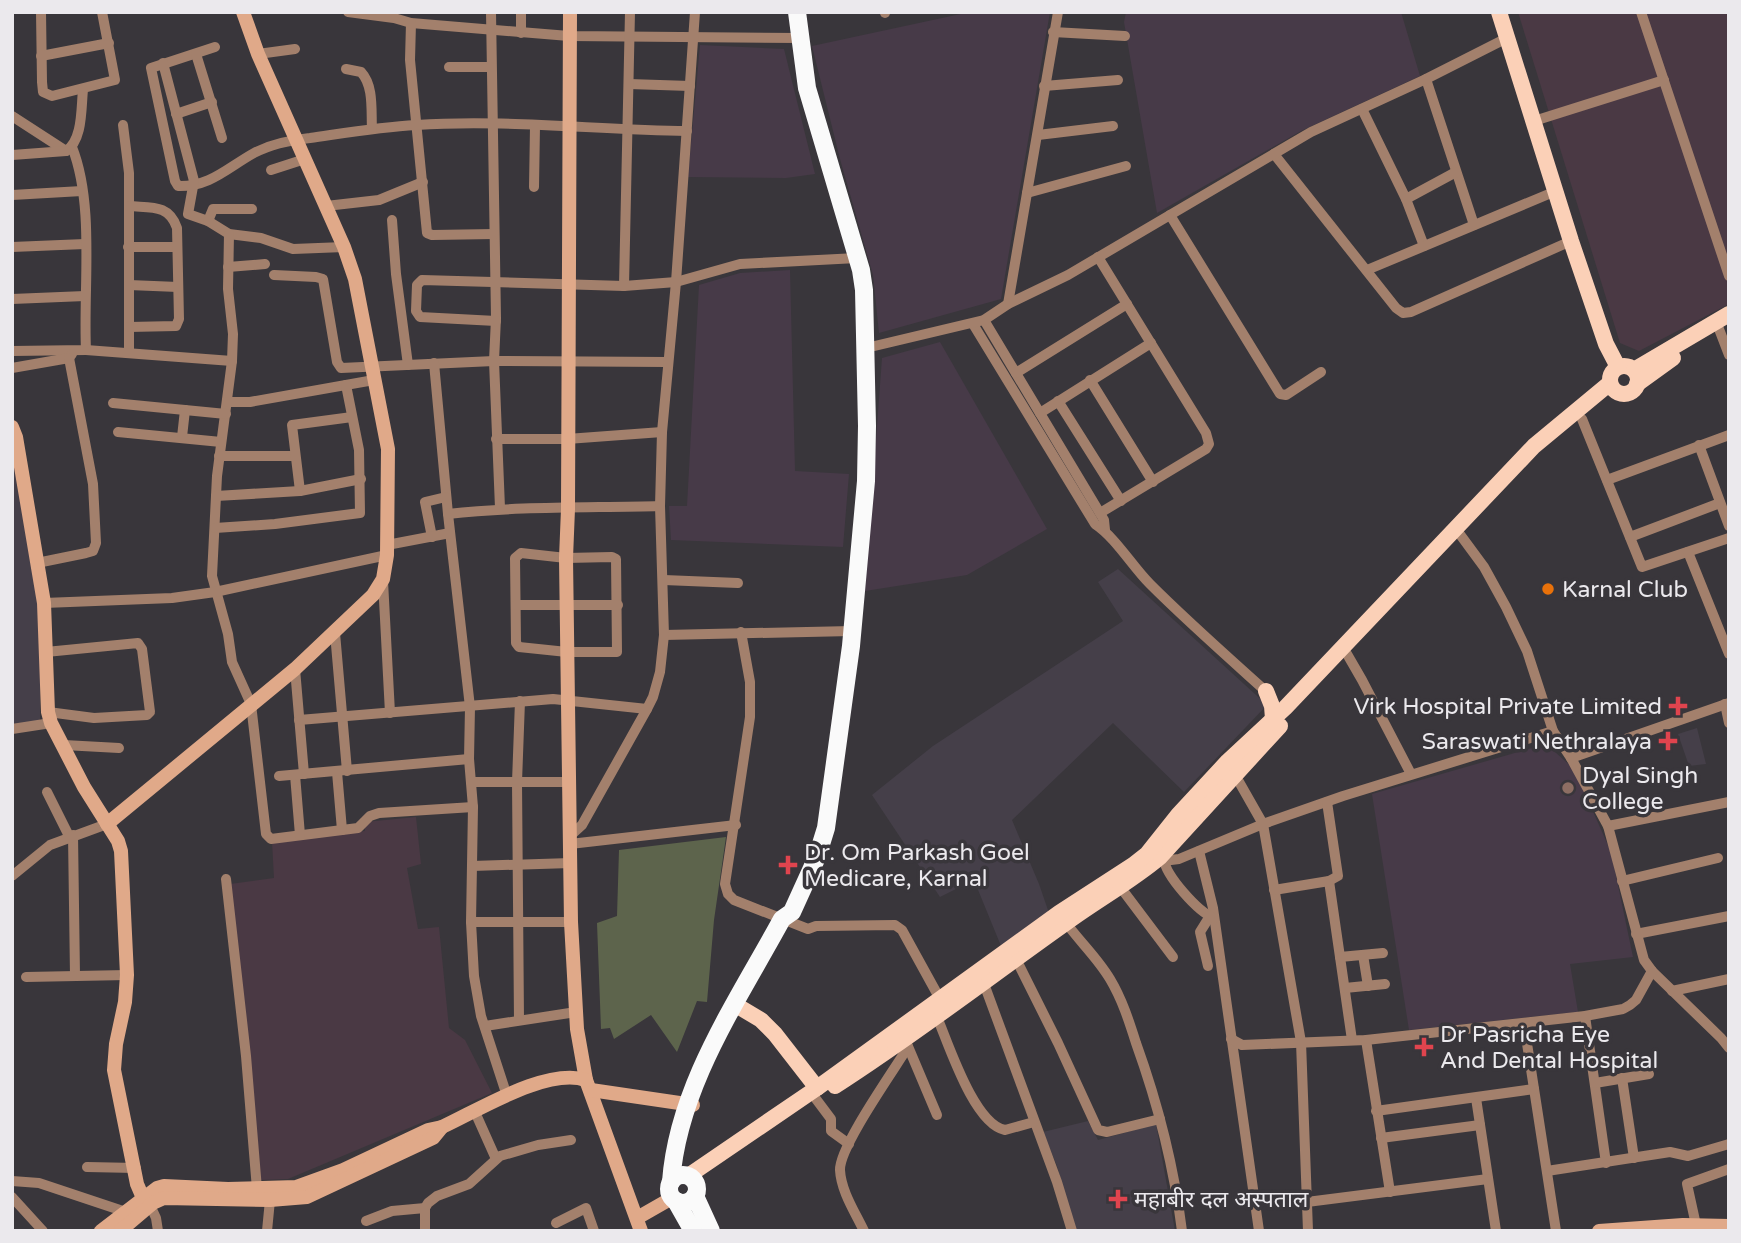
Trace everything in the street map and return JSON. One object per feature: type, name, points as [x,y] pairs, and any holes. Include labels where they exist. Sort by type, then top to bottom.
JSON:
[{"type":"highway","points":[[788,12],[795,38]]},
{"type":"highway","points":[[693,1231],[674,1154],[716,1038],[782,919],[782,908],[809,852],[818,822],[848,631],[858,477],[862,349],[853,258],[808,132],[793,68],[797,12]]},
{"type":"highway","points":[[682,1187],[711,1231]]},
{"type":"main road","points":[[1499,12],[1606,344],[1630,374],[1632,391],[1627,394],[1613,388]]},
{"type":"main road","points":[[1630,374],[1729,314]]},
{"type":"main road","points":[[1094,897],[1121,888],[1162,858],[1232,768],[1283,714],[1458,532],[1531,461],[1582,419],[1613,388],[1612,372],[1630,374],[1668,361],[1724,327]]},
{"type":"main road","points":[[1458,532],[1534,446],[1613,388]]},
{"type":"main road","points":[[1266,691],[1272,706],[1283,714]]},
{"type":"main road","points":[[905,1038],[940,999],[1094,897],[1133,866],[1147,854],[1178,815],[1232,768]]},
{"type":"main road","points":[[682,1187],[817,1093],[937,1017],[1016,959],[1030,941]]},
{"type":"main road","points":[[736,1005],[761,1020],[775,1034],[817,1093]]},
{"type":"street","points":[[42,12],[42,82],[45,94],[52,96],[114,80],[102,12]]},
{"type":"street","points":[[243,12],[258,54],[344,247],[355,279],[388,449],[387,550],[383,579],[390,713]]},
{"type":"street","points":[[348,12],[492,30],[569,36],[795,38]]},
{"type":"street","points":[[491,12],[496,321],[494,361],[500,508]]},
{"type":"street","points":[[521,12],[521,33]]},
{"type":"street","points":[[570,12],[566,558],[571,922],[576,1012],[588,1085],[640,1227],[682,1187]]},
{"type":"street","points":[[625,286],[630,12]]},
{"type":"street","points":[[571,839],[582,825],[647,709],[660,672],[664,635],[660,506],[662,432],[676,282],[695,12]]},
{"type":"street","points":[[1009,304],[1058,12]]},
{"type":"street","points":[[1642,12],[1729,276]]},
{"type":"street","points":[[406,18],[428,234],[494,234]]},
{"type":"street","points":[[1053,32],[1125,36]]},
{"type":"street","points":[[862,349],[978,322],[1098,257],[1311,132],[1507,38]]},
{"type":"street","points":[[41,57],[109,43]]},
{"type":"street","points":[[215,47],[152,66],[151,73],[178,186],[194,186],[215,179],[261,150],[297,140],[372,129],[492,123],[687,131]]},
{"type":"street","points":[[258,54],[295,49]]},
{"type":"street","points":[[196,54],[222,138]]},
{"type":"street","points":[[163,63],[194,186],[188,213],[229,234],[261,238],[293,249],[344,247]]},
{"type":"street","points":[[449,67],[491,67]]},
{"type":"street","points":[[346,69],[361,72],[367,80],[372,129]]},
{"type":"street","points":[[1044,86],[1118,79]]},
{"type":"street","points":[[1426,79],[1474,225]]},
{"type":"street","points":[[1534,121],[1664,80]]},
{"type":"street","points":[[629,84],[690,86]]},
{"type":"street","points":[[69,149],[78,133],[83,90]]},
{"type":"street","points":[[176,114],[212,102]]},
{"type":"street","points":[[1362,108],[1406,199],[1424,246]]},
{"type":"street","points":[[12,116],[69,149],[80,167],[85,244],[86,350]]},
{"type":"street","points":[[123,125],[129,173],[129,353]]},
{"type":"street","points":[[534,187],[535,126]]},
{"type":"street","points":[[1038,135],[1113,126]]},
{"type":"street","points":[[12,155],[69,149]]},
{"type":"street","points":[[1274,154],[1396,308],[1406,313],[1572,241]]},
{"type":"street","points":[[271,170],[305,159]]},
{"type":"street","points":[[1027,193],[1126,166]]},
{"type":"street","points":[[1406,199],[1456,172]]},
{"type":"street","points":[[326,206],[379,200],[423,182]]},
{"type":"street","points":[[12,195],[82,191]]},
{"type":"street","points":[[1367,270],[1556,191]]},
{"type":"street","points":[[129,206],[156,208],[172,215],[177,228],[178,287],[177,326],[129,327]]},
{"type":"street","points":[[208,221],[214,209],[252,209]]},
{"type":"street","points":[[1170,215],[1280,394],[1286,395],[1321,372]]},
{"type":"street","points":[[391,220],[408,365]]},
{"type":"street","points":[[229,234],[232,361],[219,456],[212,576],[228,634],[235,673],[251,704],[266,834],[271,839],[361,827],[370,816],[379,813],[473,807]]},
{"type":"street","points":[[12,247],[85,244]]},
{"type":"street","points":[[128,247],[177,247]]},
{"type":"street","points":[[1098,257],[1206,433],[1209,444],[1206,449],[1100,513]]},
{"type":"street","points":[[496,321],[421,317],[416,311],[416,285],[420,281],[625,286],[676,282],[740,264],[853,258]]},
{"type":"street","points":[[229,267],[265,264]]},
{"type":"street","points":[[274,275],[323,279],[338,366],[374,373]]},
{"type":"street","points":[[129,285],[178,287]]},
{"type":"street","points":[[12,299],[85,296]]},
{"type":"street","points":[[1016,373],[1127,304]]},
{"type":"street","points":[[978,322],[1016,373],[1104,520],[1105,530]]},
{"type":"street","points":[[978,322],[1096,524],[1105,530],[1123,555],[1180,613],[1266,691]]},
{"type":"street","points":[[1724,327],[1729,355]]},
{"type":"street","points":[[1040,413],[1151,342]]},
{"type":"street","points":[[12,368],[86,350],[232,361]]},
{"type":"street","points":[[12,351],[71,354]]},
{"type":"street","points":[[37,563],[93,551],[96,543],[93,484],[71,354]]},
{"type":"street","points":[[228,402],[250,402],[346,385],[374,373],[408,365],[494,361],[667,362]]},
{"type":"street","points":[[434,363],[470,707],[469,759],[473,807],[471,922],[477,999],[507,1096]]},
{"type":"street","points":[[1090,380],[1153,482]]},
{"type":"street","points":[[215,528],[358,514],[361,511],[359,450],[346,385]]},
{"type":"street","points":[[1058,401],[1121,500]]},
{"type":"street","points":[[113,403],[226,414]]},
{"type":"street","points":[[182,437],[185,410]]},
{"type":"street","points":[[300,491],[293,424],[352,417]]},
{"type":"street","points":[[1582,419],[1642,567],[1729,538]]},
{"type":"street","points":[[12,427],[16,437],[44,603],[50,718],[84,787],[121,851],[127,975],[114,1070],[136,1168],[137,1184],[156,1219],[158,1231]]},
{"type":"street","points":[[118,432],[221,442]]},
{"type":"street","points":[[496,439],[567,439],[662,432]]},
{"type":"street","points":[[1607,480],[1729,435]]},
{"type":"street","points":[[1699,445],[1729,526]]},
{"type":"street","points":[[219,456],[295,456]]},
{"type":"street","points":[[216,496],[300,491],[361,479]]},
{"type":"street","points":[[432,537],[425,502],[446,496]]},
{"type":"street","points":[[1630,537],[1720,503]]},
{"type":"street","points":[[448,514],[500,508],[660,506]]},
{"type":"street","points":[[1458,532],[1484,567],[1527,651],[1553,731],[1608,826],[1644,960],[1729,1048]]},
{"type":"street","points":[[44,603],[172,598],[215,592],[450,533]]},
{"type":"street","points":[[1688,552],[1725,635],[1729,654]]},
{"type":"street","points":[[521,553],[566,558],[615,558],[617,652],[567,652],[519,647],[516,643],[516,605],[516,555],[521,553]]},
{"type":"street","points":[[12,876],[41,851],[71,836],[107,824],[295,669],[373,595],[383,579]]},
{"type":"street","points":[[664,580],[738,583]]},
{"type":"street","points":[[516,605],[618,605]]},
{"type":"street","points":[[664,635],[848,631]]},
{"type":"street","points":[[741,632],[751,701],[736,825],[725,884],[728,894],[734,900],[807,929],[816,926],[895,925],[902,930],[940,999]]},
{"type":"street","points":[[335,633],[342,716],[341,830]]},
{"type":"street","points":[[12,729],[50,718],[101,718],[147,715],[150,712],[142,649],[138,643],[46,652]]},
{"type":"street","points":[[1344,651],[1411,774]]},
{"type":"street","points":[[295,669],[299,720],[300,835]]},
{"type":"street","points":[[299,720],[520,701],[568,700],[647,709]]},
{"type":"street","points":[[519,1020],[517,782],[520,701]]},
{"type":"street","points":[[1571,758],[1727,703],[1729,723]]},
{"type":"street","points":[[1162,858],[1175,860],[1263,824],[1327,802],[1553,731]]},
{"type":"street","points":[[64,745],[119,748]]},
{"type":"street","points":[[279,776],[469,759]]},
{"type":"street","points":[[1232,768],[1263,824],[1301,1042],[1308,1231]]},
{"type":"street","points":[[471,782],[570,782]]},
{"type":"street","points":[[47,792],[71,836],[75,976]]},
{"type":"street","points":[[1274,890],[1329,881],[1335,879],[1339,873],[1327,802]]},
{"type":"street","points":[[1608,826],[1729,802]]},
{"type":"street","points":[[571,839],[736,825]]},
{"type":"street","points":[[1199,851],[1212,917],[1259,1231]]},
{"type":"street","points":[[1162,858],[1167,870],[1198,909],[1212,917]]},
{"type":"street","points":[[1622,881],[1718,858]]},
{"type":"street","points":[[472,866],[571,863]]},
{"type":"street","points":[[226,879],[246,1056],[257,1189]]},
{"type":"street","points":[[1329,881],[1353,1040]]},
{"type":"street","points":[[1121,888],[1173,957]]},
{"type":"street","points":[[1636,934],[1729,916]]},
{"type":"street","points":[[1208,966],[1200,932],[1212,917]]},
{"type":"street","points":[[1062,918],[1099,963],[1122,1002],[1160,1119],[1178,1199],[1182,1231]]},
{"type":"street","points":[[471,922],[571,922]]},
{"type":"street","points":[[1340,957],[1383,953]]},
{"type":"street","points":[[1363,955],[1368,986]]},
{"type":"street","points":[[1016,959],[1098,1130],[1107,1132],[1160,1119]]},
{"type":"street","points":[[1231,1039],[1242,1045],[1366,1040],[1585,1016],[1623,1009],[1630,1005],[1636,1000],[1652,971]]},
{"type":"street","points":[[26,978],[127,975]]},
{"type":"street","points":[[1672,991],[1729,979]]},
{"type":"street","points":[[983,981],[1058,1182],[1072,1231]]},
{"type":"street","points":[[1345,988],[1385,985]]},
{"type":"street","points":[[485,1026],[576,1012]]},
{"type":"street","points":[[1585,1016],[1606,1163]]},
{"type":"street","points":[[937,1017],[974,1102],[986,1120],[999,1129],[1034,1122]]},
{"type":"street","points":[[1524,1024],[1556,1231]]},
{"type":"street","points":[[905,1038],[937,1115]]},
{"type":"street","points":[[864,1231],[841,1178],[840,1164],[905,1038]]},
{"type":"street","points":[[1366,1040],[1390,1192]]},
{"type":"street","points":[[1595,1083],[1649,1074]]},
{"type":"street","points":[[102,1231],[147,1202],[157,1188],[257,1189],[304,1185],[428,1130],[442,1127],[546,1079],[574,1077],[588,1085],[690,1104]]},
{"type":"street","points":[[1622,1079],[1634,1158]]},
{"type":"street","points":[[1376,1111],[1534,1089]]},
{"type":"street","points":[[817,1093],[831,1119],[831,1131],[849,1144]]},
{"type":"street","points":[[1476,1098],[1496,1231]]},
{"type":"street","points":[[475,1112],[496,1158]]},
{"type":"street","points":[[1381,1138],[1480,1125]]},
{"type":"street","points":[[147,1202],[170,1197],[270,1200],[314,1195],[433,1138],[442,1127]]},
{"type":"street","points":[[425,1231],[425,1208],[428,1203],[437,1196],[468,1184],[496,1158],[538,1145],[571,1140]]},
{"type":"street","points":[[1547,1171],[1674,1152],[1688,1156],[1729,1144]]},
{"type":"street","points":[[87,1167],[136,1168]]},
{"type":"street","points":[[1696,1225],[1687,1184],[1729,1169]]},
{"type":"street","points":[[1307,1202],[1488,1179]]},
{"type":"street","points":[[12,1181],[39,1183],[131,1214]]},
{"type":"street","points":[[12,1197],[43,1231]]},
{"type":"street","points":[[267,1231],[270,1200]]},
{"type":"street","points":[[366,1221],[392,1211],[425,1208]]},
{"type":"street","points":[[556,1223],[586,1208],[594,1231]]},
{"type":"street","points":[[120,1231],[131,1214]]},
{"type":"street","points":[[1599,1231],[1696,1225],[1729,1226]]},
{"type":"shaded area","points":[[970,12],[1050,12],[1001,299],[879,333],[873,275],[812,46]]},
{"type":"shaded area","points":[[1126,12],[1401,12],[1420,76],[1301,131],[1157,213],[1124,22]]},
{"type":"shaded area","points":[[1518,12],[1729,12],[1729,304],[1639,351],[1620,343]]},
{"type":"shaded area","points":[[700,45],[784,49],[815,174],[786,178],[688,177]]},
{"type":"shaded area","points":[[790,270],[795,471],[849,474],[843,547],[671,540],[669,506],[687,506],[699,285],[740,273]]},
{"type":"shaded area","points":[[940,342],[1047,529],[967,575],[865,591],[882,358]]},
{"type":"shaded area","points":[[12,450],[40,610],[40,722],[12,726]]},
{"type":"shaded area","points":[[1118,569],[1267,705],[1184,792],[1113,723],[1012,820],[1049,913],[1001,946],[974,880],[940,897],[872,795],[933,746],[1123,621],[1098,582]]},
{"type":"shaded area","points":[[1697,728],[1706,764],[1689,766],[1678,734]]},
{"type":"shaded area","points":[[1546,744],[1574,769],[1611,852],[1633,957],[1570,964],[1578,1012],[1409,1030],[1372,794]]},
{"type":"shaded area","points":[[416,817],[421,864],[407,868],[418,929],[439,927],[449,1028],[465,1040],[492,1093],[288,1179],[260,1180],[230,884],[274,878],[272,841],[365,831],[365,822]]},
{"type":"shaded area","name":"महाबीर दल अस्पताल","points":[[1088,1121],[1098,1140],[1156,1124],[1175,1231],[1075,1231],[1057,1166],[1043,1132]]},
{"type":"green space","points":[[726,837],[714,920],[707,1002],[697,1001],[677,1052],[651,1015],[614,1039],[610,1028],[601,1029],[597,923],[617,916],[619,850]]},
{"type":"place","name":"Karnal Club","points":[[1548,589]]},
{"type":"place","name":"Virk Hospital Private Limited","points":[[1678,706]]},
{"type":"place","name":"Saraswati Nethralaya","points":[[1668,741]]},
{"type":"place","name":"Dyal Singh College","points":[[1568,788]]},
{"type":"place","name":"Dr. Om Parkash Goel Medicare, Karnal","points":[[788,865]]},
{"type":"place","name":"Dr Pasricha Eye And Dental Hospital","points":[[1424,1047]]},
{"type":"place","name":"महाबीर दल अस्पताल","points":[[1118,1199]]}]
